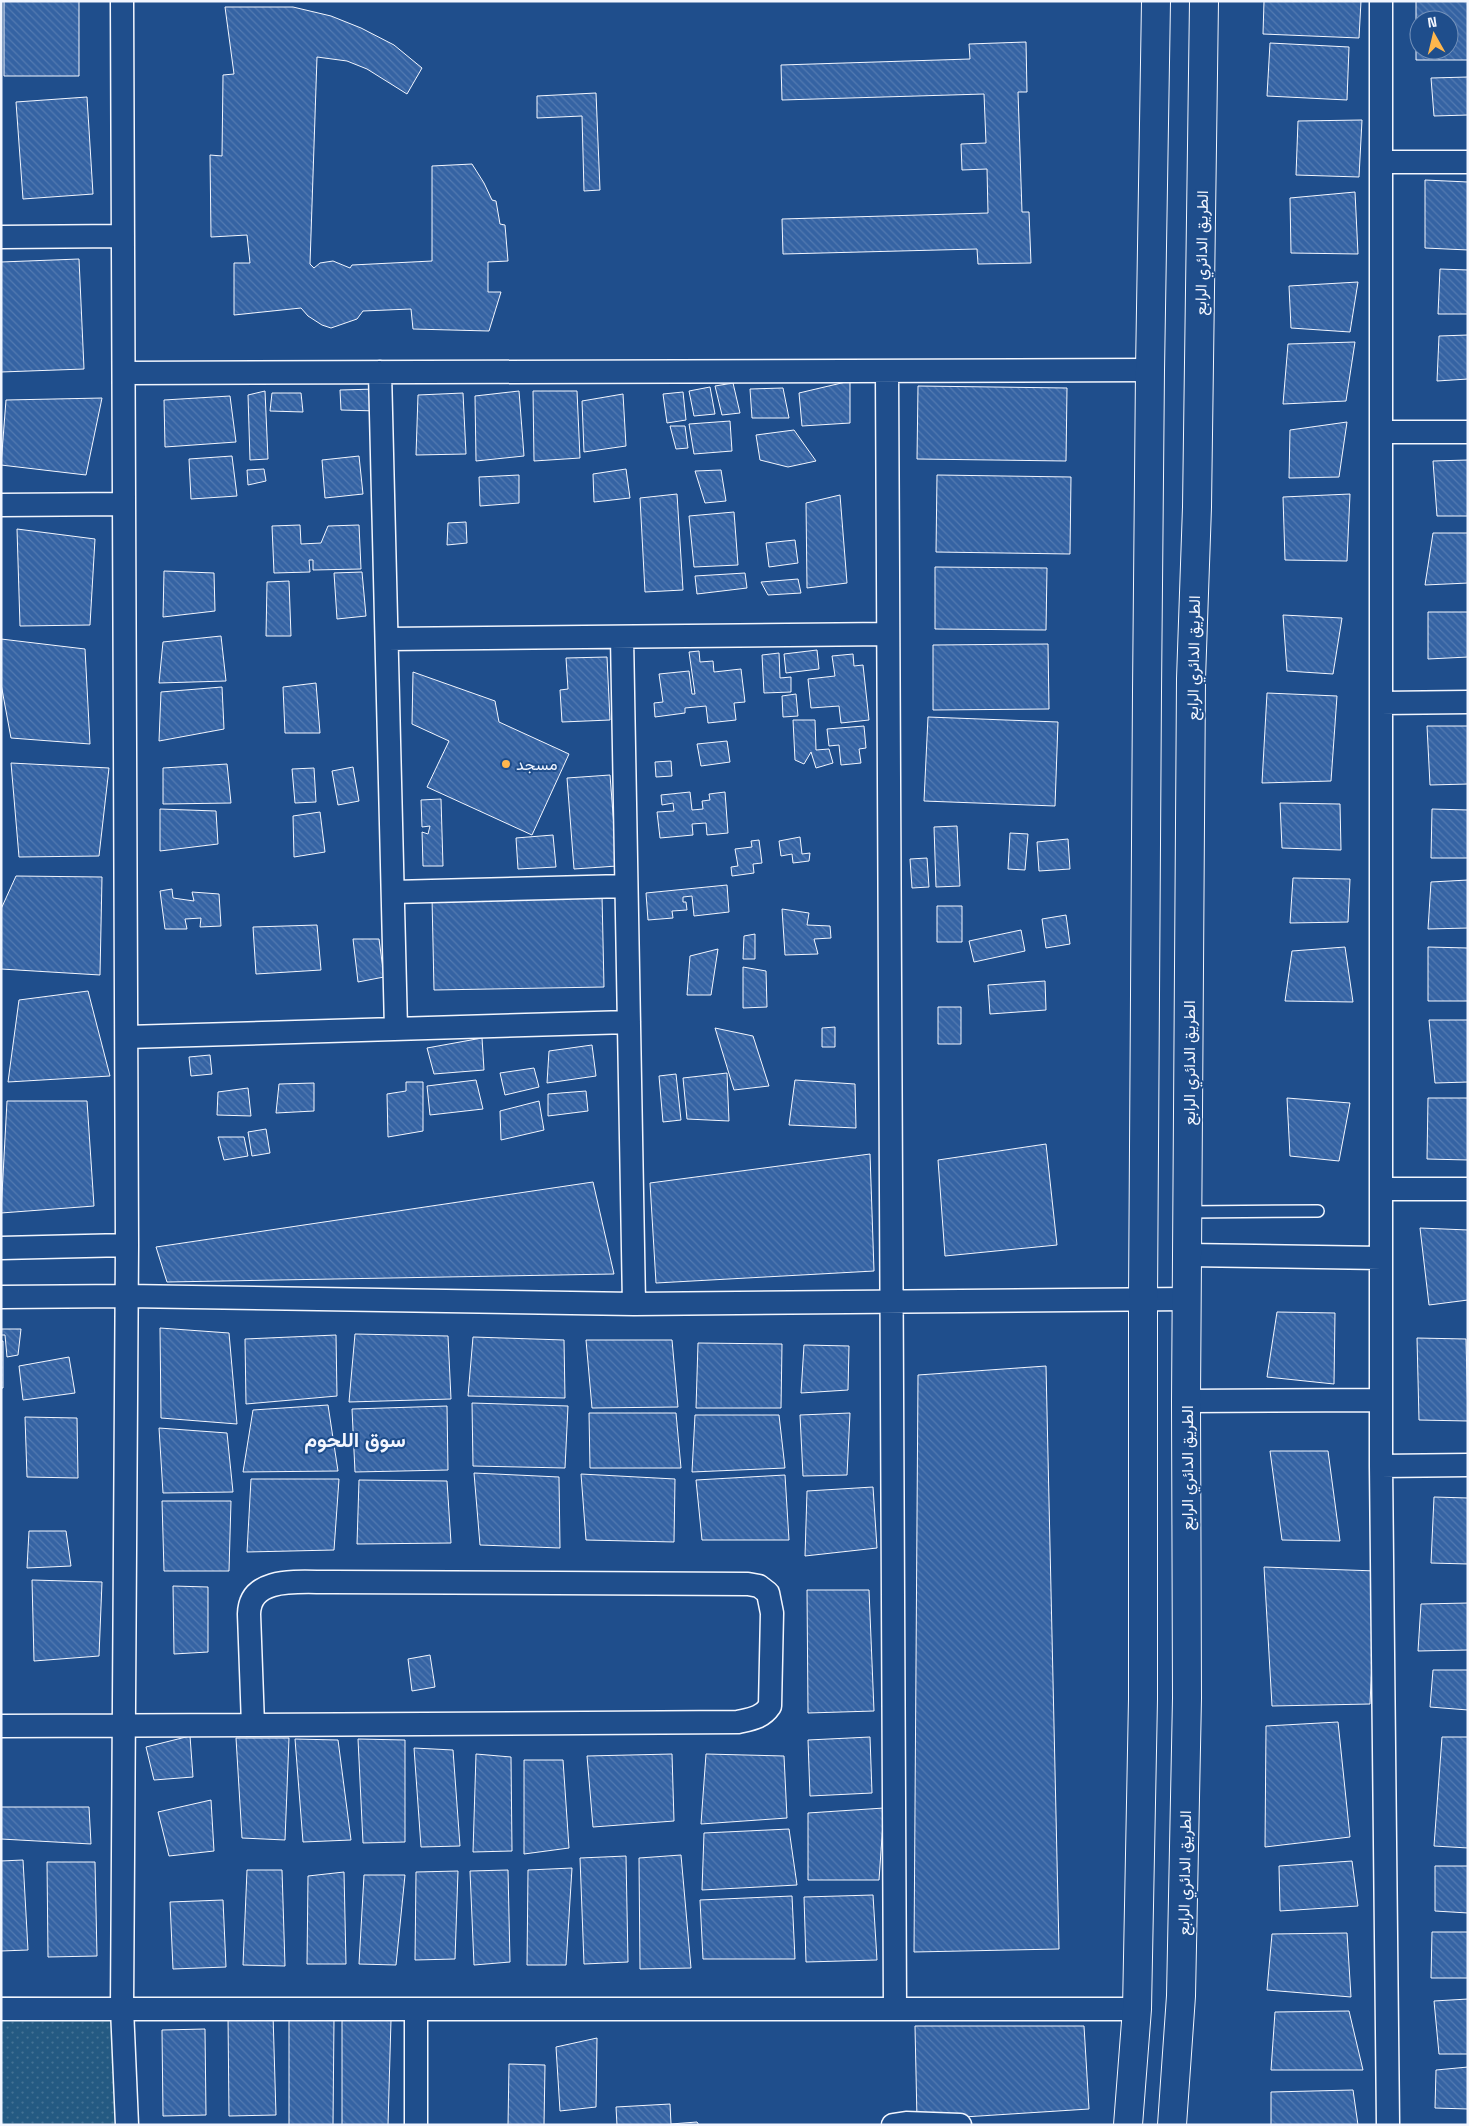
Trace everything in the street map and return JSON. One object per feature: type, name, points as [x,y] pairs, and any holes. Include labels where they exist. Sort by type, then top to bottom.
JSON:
[{"type":"main road","points":[[1128,2125],[1137,2009],[1143,1699],[1143,1299],[1150,370],[1156,1]]},
{"type":"main road","name":"الطريق الدائري الرابع","points":[[1172,2125],[1181,1996],[1187,1698],[1186,1402],[1191,679],[1198,506],[1204,1]]},
{"type":"street","points":[[122,1],[127,1037],[122,2008],[127,2125]]},
{"type":"street","points":[[1381,1],[1381,1466],[1388,2125]]},
{"type":"street","points":[[1381,162],[1468,162]]},
{"type":"street","points":[[1,237],[123,236]]},
{"type":"street","points":[[124,373],[1150,370]]},
{"type":"street","points":[[887,371],[895,2009]]},
{"type":"street","points":[[380,372],[396,1029]]},
{"type":"street","points":[[1381,432],[1468,432]]},
{"type":"street","points":[[1,504],[124,504]]},
{"type":"street","points":[[387,638],[888,634]]},
{"type":"street","points":[[622,637],[634,1304]]},
{"type":"street","points":[[1381,703],[1468,702]]},
{"type":"street","points":[[393,892],[626,886]]},
{"type":"street","points":[[127,1037],[629,1022]]},
{"type":"street","points":[[1381,1189],[1468,1189]]},
{"type":"street","points":[[1,1248],[127,1245]]},
{"type":"street","points":[[1188,1255],[1381,1258]]},
{"type":"street","points":[[1,1297],[127,1296],[634,1304],[1187,1299]]},
{"type":"street","points":[[1186,1402],[1381,1400]]},
{"type":"street","points":[[1381,1466],[1468,1465]]},
{"type":"street","points":[[1,1726],[738,1722],[749,1720],[766,1712],[770,1706],[771,1600],[768,1593],[760,1586],[748,1584],[333,1582],[286,1583],[264,1586],[254,1594],[249,1604],[253,1724]]},
{"type":"street","points":[[1,2009],[1137,2009]]},
{"type":"street","points":[[416,2009],[416,2125]]},
{"type":"street","points":[[893,2125],[906,2123],[960,2125]]},
{"type":"lane","points":[[1188,1212],[1318,1211]]},
{"type":"shaded area","points":[[1,1997],[133,1998],[134,2125],[1,2125]]},
{"type":"building","points":[[4,1],[79,1],[79,76],[4,76]]},
{"type":"building","points":[[1264,1],[1361,1],[1359,38],[1263,34]]},
{"type":"building","points":[[1416,1],[1468,1],[1468,60],[1459,60],[1459,10],[1416,10]]},
{"type":"building","points":[[225,7],[293,7],[331,16],[361,28],[394,45],[422,68],[407,94],[367,69],[347,61],[317,57],[310,264],[314,268],[320,263],[333,261],[350,268],[352,265],[432,261],[432,166],[472,164],[492,200],[496,201],[500,224],[505,225],[508,261],[488,262],[488,292],[501,292],[489,331],[413,329],[411,309],[363,311],[357,319],[331,328],[322,325],[308,316],[301,308],[234,315],[234,263],[250,263],[247,235],[211,237],[210,155],[222,156],[223,75],[234,74]]},
{"type":"building","points":[[1026,42],[1027,92],[1018,92],[1022,212],[1029,212],[1031,263],[978,264],[977,249],[783,254],[782,219],[988,213],[987,169],[962,170],[961,144],[986,143],[984,94],[782,100],[781,65],[970,59],[969,44]]},
{"type":"building","points":[[1270,43],[1349,47],[1347,100],[1267,96]]},
{"type":"building","points":[[1468,77],[1468,115],[1434,116],[1431,78]]},
{"type":"building","points":[[596,93],[600,190],[584,191],[582,116],[537,118],[537,96]]},
{"type":"building","points":[[87,97],[93,194],[23,199],[16,102]]},
{"type":"building","points":[[1362,120],[1359,177],[1296,175],[1298,121]]},
{"type":"building","points":[[1425,180],[1468,182],[1468,250],[1425,248]]},
{"type":"building","points":[[1355,192],[1358,254],[1291,253],[1290,198]]},
{"type":"building","points":[[79,259],[84,369],[1,372],[1,262]]},
{"type":"building","points":[[1440,269],[1468,270],[1468,314],[1438,314]]},
{"type":"building","points":[[1358,282],[1350,332],[1291,328],[1289,286]]},
{"type":"building","points":[[1468,335],[1468,379],[1437,381],[1439,336]]},
{"type":"building","points":[[1355,342],[1346,401],[1283,404],[1288,344]]},
{"type":"building","points":[[850,381],[850,423],[802,426],[799,393]]},
{"type":"building","points":[[733,383],[740,413],[722,415],[715,386]]},
{"type":"building","points":[[918,386],[1067,388],[1066,461],[917,459]]},
{"type":"building","points":[[710,387],[715,414],[694,416],[689,391]]},
{"type":"building","points":[[783,388],[789,418],[752,418],[750,389]]},
{"type":"building","points":[[376,389],[377,411],[341,410],[340,390]]},
{"type":"building","points":[[265,391],[268,459],[250,460],[248,395]]},
{"type":"building","points":[[519,391],[524,456],[476,461],[475,396]]},
{"type":"building","points":[[533,391],[577,391],[580,458],[534,461]]},
{"type":"building","points":[[683,392],[686,420],[667,423],[663,394]]},
{"type":"building","points":[[272,393],[301,393],[303,412],[270,411]]},
{"type":"building","points":[[463,393],[466,454],[416,455],[418,395]]},
{"type":"building","points":[[623,394],[626,446],[584,452],[582,401]]},
{"type":"building","points":[[230,396],[236,442],[165,447],[164,400]]},
{"type":"building","points":[[102,398],[86,475],[1,465],[6,400]]},
{"type":"building","points":[[730,421],[732,451],[694,454],[689,424]]},
{"type":"building","points":[[1347,422],[1339,477],[1289,478],[1290,430]]},
{"type":"building","points":[[670,426],[685,426],[688,448],[676,449]]},
{"type":"building","points":[[794,430],[816,461],[788,467],[760,460],[756,435]]},
{"type":"building","points":[[232,456],[237,496],[191,499],[189,459]]},
{"type":"building","points":[[359,456],[363,494],[325,498],[322,460]]},
{"type":"building","points":[[1468,460],[1468,516],[1437,516],[1433,461]]},
{"type":"building","points":[[264,469],[266,481],[248,485],[247,470]]},
{"type":"building","points":[[626,469],[630,498],[594,502],[593,474]]},
{"type":"building","points":[[721,470],[726,501],[705,503],[695,471]]},
{"type":"building","points":[[519,475],[519,503],[480,506],[479,477]]},
{"type":"building","points":[[937,475],[1071,477],[1070,554],[936,552]]},
{"type":"building","points":[[677,494],[683,590],[645,592],[640,498]]},
{"type":"building","points":[[1350,494],[1347,561],[1285,560],[1283,497]]},
{"type":"building","points":[[840,495],[847,583],[807,588],[806,503]]},
{"type":"building","points":[[734,512],[738,565],[694,567],[689,516]]},
{"type":"building","points":[[466,522],[467,543],[447,545],[448,523]]},
{"type":"building","points":[[300,525],[301,544],[321,543],[328,526],[359,525],[361,569],[313,570],[313,560],[309,560],[310,572],[274,573],[272,526]]},
{"type":"building","points":[[17,529],[95,539],[90,625],[20,626]]},
{"type":"building","points":[[1433,533],[1468,533],[1468,583],[1425,585]]},
{"type":"building","points":[[795,540],[798,563],[769,567],[766,543]]},
{"type":"building","points":[[935,567],[1047,568],[1046,630],[935,629]]},
{"type":"building","points":[[164,571],[214,573],[215,611],[163,617]]},
{"type":"building","points":[[362,572],[366,616],[337,619],[334,573]]},
{"type":"building","points":[[745,573],[747,588],[697,594],[695,576]]},
{"type":"building","points":[[798,579],[801,593],[768,595],[761,582]]},
{"type":"building","points":[[289,581],[291,636],[266,636],[267,582]]},
{"type":"building","points":[[1428,612],[1468,612],[1468,657],[1428,659]]},
{"type":"building","points":[[1283,615],[1342,618],[1333,674],[1287,671]]},
{"type":"building","points":[[221,636],[226,681],[159,683],[163,642]]},
{"type":"building","points":[[1,639],[85,649],[90,744],[11,738],[1,684]]},
{"type":"building","points":[[1048,644],[1049,709],[933,710],[933,645]]},
{"type":"building","points":[[817,650],[819,669],[786,673],[784,654]]},
{"type":"building","points":[[699,651],[700,662],[713,661],[714,672],[741,669],[745,702],[734,703],[736,720],[708,723],[706,706],[685,708],[685,713],[655,717],[654,703],[663,702],[659,674],[689,671],[692,694],[695,694],[689,652]]},
{"type":"building","points":[[779,653],[780,678],[791,677],[791,692],[764,693],[762,655]]},
{"type":"building","points":[[853,654],[854,666],[863,665],[869,720],[841,723],[839,706],[811,708],[808,679],[835,676],[832,656]]},
{"type":"building","points":[[607,657],[610,720],[562,722],[560,690],[568,689],[566,658]]},
{"type":"building","points":[[413,672],[495,701],[499,722],[569,754],[532,835],[427,787],[449,741],[412,724]]},
{"type":"building","points":[[316,683],[320,733],[285,733],[283,687]]},
{"type":"building","points":[[222,687],[224,729],[159,741],[161,692]]},
{"type":"building","points":[[1267,693],[1337,696],[1331,781],[1262,783]]},
{"type":"building","points":[[796,694],[798,716],[783,717],[782,696]]},
{"type":"building","points":[[928,717],[1058,722],[1055,806],[924,801]]},
{"type":"building","points":[[793,720],[815,720],[816,750],[829,749],[833,763],[816,768],[811,752],[804,764],[795,760]]},
{"type":"building","points":[[864,726],[866,748],[859,749],[861,763],[841,765],[839,745],[829,746],[827,729]]},
{"type":"building","points":[[1427,726],[1468,726],[1468,784],[1430,785]]},
{"type":"building","points":[[727,741],[730,762],[701,766],[697,744]]},
{"type":"building","points":[[671,761],[672,776],[656,777],[655,762]]},
{"type":"building","points":[[11,763],[109,768],[99,856],[19,857]]},
{"type":"building","points":[[227,764],[231,803],[163,804],[163,768]]},
{"type":"building","points":[[353,767],[359,801],[338,805],[332,771]]},
{"type":"building","points":[[314,768],[316,802],[295,803],[292,769]]},
{"type":"building","points":[[610,775],[617,866],[574,869],[567,778]]},
{"type":"building","points":[[690,792],[692,810],[703,809],[702,801],[710,800],[709,794],[725,792],[728,833],[707,835],[706,823],[692,824],[693,835],[660,838],[657,812],[674,811],[673,803],[662,805],[661,795]]},
{"type":"building","points":[[441,799],[443,866],[423,866],[422,832],[428,834],[430,826],[422,827],[421,800]]},
{"type":"building","points":[[1280,803],[1340,804],[1341,850],[1282,848]]},
{"type":"building","points":[[160,809],[216,811],[218,844],[160,851]]},
{"type":"building","points":[[1432,809],[1468,810],[1468,858],[1431,858]]},
{"type":"building","points":[[320,812],[325,852],[294,857],[293,816]]},
{"type":"building","points":[[957,826],[960,886],[936,887],[934,827]]},
{"type":"building","points":[[1010,833],[1028,834],[1025,870],[1008,869]]},
{"type":"building","points":[[553,835],[556,867],[518,869],[516,838]]},
{"type":"building","points":[[800,837],[802,854],[810,853],[809,861],[793,863],[792,854],[781,856],[779,841]]},
{"type":"building","points":[[1068,839],[1070,869],[1039,871],[1037,842]]},
{"type":"building","points":[[759,840],[762,863],[753,864],[754,873],[732,876],[731,867],[738,866],[735,849],[752,847],[751,841]]},
{"type":"building","points":[[927,858],[929,887],[912,888],[910,859]]},
{"type":"building","points":[[16,876],[102,877],[100,975],[1,969],[1,909]]},
{"type":"building","points":[[1293,878],[1350,879],[1348,922],[1290,923]]},
{"type":"building","points":[[1468,880],[1468,928],[1428,929],[1431,882]]},
{"type":"building","points":[[727,885],[729,912],[694,916],[692,896],[683,897],[687,910],[672,911],[673,918],[648,920],[646,893]]},
{"type":"building","points":[[172,889],[173,898],[194,901],[192,892],[219,894],[221,926],[200,927],[201,918],[185,919],[187,929],[165,929],[160,891]]},
{"type":"building","points":[[602,895],[604,987],[434,990],[432,898]]},
{"type":"building","points":[[937,906],[962,906],[962,942],[937,942]]},
{"type":"building","points":[[782,909],[809,913],[807,925],[830,926],[831,938],[814,939],[818,954],[785,955]]},
{"type":"building","points":[[1066,915],[1070,944],[1046,948],[1042,919]]},
{"type":"building","points":[[317,925],[321,970],[256,974],[253,927]]},
{"type":"building","points":[[1021,930],[1025,951],[974,962],[969,941]]},
{"type":"building","points":[[755,934],[755,959],[743,959],[744,936]]},
{"type":"building","points":[[353,939],[379,939],[384,977],[358,982]]},
{"type":"building","points":[[1345,947],[1353,1002],[1285,1001],[1292,951]]},
{"type":"building","points":[[1428,947],[1468,948],[1468,1001],[1428,1001]]},
{"type":"building","points":[[718,949],[711,995],[687,995],[690,956]]},
{"type":"building","points":[[743,967],[766,971],[767,1007],[743,1008]]},
{"type":"building","points":[[1045,981],[1046,1010],[990,1014],[988,985]]},
{"type":"building","points":[[88,991],[110,1076],[8,1082],[19,1000]]},
{"type":"building","points":[[938,1007],[961,1007],[961,1044],[938,1044]]},
{"type":"building","points":[[1429,1020],[1468,1020],[1468,1082],[1435,1083]]},
{"type":"building","points":[[835,1027],[835,1047],[822,1047],[822,1028]]},
{"type":"building","points":[[715,1028],[753,1036],[769,1086],[734,1090]]},
{"type":"building","points":[[482,1038],[484,1070],[434,1074],[427,1048]]},
{"type":"building","points":[[592,1045],[596,1076],[547,1083],[549,1051]]},
{"type":"building","points":[[210,1055],[212,1074],[191,1076],[189,1057]]},
{"type":"building","points":[[534,1068],[539,1087],[505,1095],[500,1073]]},
{"type":"building","points":[[727,1073],[729,1121],[687,1119],[683,1078]]},
{"type":"building","points":[[676,1074],[681,1120],[663,1122],[659,1076]]},
{"type":"building","points":[[476,1080],[483,1109],[430,1115],[427,1086]]},
{"type":"building","points":[[795,1080],[855,1084],[856,1128],[789,1125]]},
{"type":"building","points":[[406,1082],[423,1082],[423,1131],[388,1137],[387,1094],[406,1091]]},
{"type":"building","points":[[314,1083],[314,1111],[276,1113],[279,1084]]},
{"type":"building","points":[[248,1088],[251,1116],[217,1115],[218,1092]]},
{"type":"building","points":[[586,1091],[588,1111],[548,1116],[548,1094]]},
{"type":"building","points":[[1287,1098],[1350,1103],[1339,1161],[1290,1156]]},
{"type":"building","points":[[1428,1098],[1468,1098],[1468,1160],[1427,1159]]},
{"type":"building","points":[[7,1101],[87,1101],[94,1206],[1,1213]]},
{"type":"building","points":[[539,1101],[544,1130],[501,1140],[500,1111]]},
{"type":"building","points":[[266,1129],[270,1153],[252,1156],[248,1132]]},
{"type":"building","points":[[218,1137],[244,1137],[248,1156],[224,1160]]},
{"type":"building","points":[[1046,1144],[1057,1245],[945,1256],[938,1160]]},
{"type":"building","points":[[870,1154],[874,1271],[656,1283],[650,1183]]},
{"type":"building","points":[[593,1182],[614,1274],[167,1282],[156,1247]]},
{"type":"building","points":[[1420,1228],[1468,1230],[1468,1300],[1429,1305]]},
{"type":"building","points":[[1277,1312],[1335,1313],[1334,1384],[1267,1377]]},
{"type":"building","points":[[160,1328],[229,1333],[237,1424],[161,1418]]},
{"type":"building","points":[[1,1329],[21,1329],[18,1355],[7,1357],[5,1335],[1,1335]]},
{"type":"building","points":[[355,1334],[448,1336],[451,1399],[349,1402]]},
{"type":"building","points":[[336,1335],[337,1396],[246,1404],[245,1339]]},
{"type":"building","points":[[473,1337],[564,1340],[565,1398],[468,1396]]},
{"type":"building","points":[[1417,1338],[1466,1339],[1468,1421],[1419,1420]]},
{"type":"building","points":[[586,1340],[672,1340],[678,1407],[592,1408]]},
{"type":"building","points":[[1,1341],[3,1341],[3,1388],[1,1388]]},
{"type":"building","points":[[698,1343],[782,1344],[781,1408],[696,1408]]},
{"type":"building","points":[[804,1345],[849,1346],[848,1390],[801,1393]]},
{"type":"building","points":[[69,1357],[75,1393],[23,1400],[19,1366]]},
{"type":"building","points":[[1046,1366],[1059,1949],[914,1952],[918,1375]]},
{"type":"building","points":[[472,1403],[568,1406],[565,1468],[473,1466]]},
{"type":"building","points":[[328,1405],[338,1471],[243,1472],[253,1410]]},
{"type":"building","points":[[447,1406],[448,1470],[355,1472],[352,1409]]},
{"type":"building","points":[[589,1413],[676,1413],[681,1468],[590,1468]]},
{"type":"building","points":[[850,1413],[847,1475],[803,1476],[800,1415]]},
{"type":"building","points":[[695,1415],[779,1415],[785,1468],[692,1472]]},
{"type":"building","points":[[25,1417],[77,1418],[78,1478],[27,1477]]},
{"type":"building","points":[[159,1428],[227,1433],[233,1492],[163,1493]]},
{"type":"building","points":[[1270,1451],[1328,1451],[1340,1541],[1282,1540]]},
{"type":"building","points":[[474,1473],[559,1477],[560,1548],[480,1545]]},
{"type":"building","points":[[581,1474],[675,1479],[674,1542],[586,1540]]},
{"type":"building","points":[[785,1475],[789,1540],[702,1540],[696,1480]]},
{"type":"building","points":[[251,1479],[339,1479],[334,1550],[247,1552]]},
{"type":"building","points":[[359,1480],[447,1481],[451,1543],[357,1544]]},
{"type":"building","points":[[873,1487],[877,1548],[805,1556],[807,1491]]},
{"type":"building","points":[[1434,1497],[1468,1498],[1468,1564],[1431,1563]]},
{"type":"building","points":[[162,1501],[231,1501],[229,1571],[164,1571]]},
{"type":"building","points":[[29,1531],[66,1531],[71,1566],[27,1568]]},
{"type":"building","points":[[1264,1567],[1376,1571],[1370,1704],[1272,1706]]},
{"type":"building","points":[[32,1580],[102,1582],[99,1656],[34,1661]]},
{"type":"building","points":[[173,1586],[208,1587],[208,1652],[174,1654]]},
{"type":"building","points":[[807,1590],[869,1590],[874,1711],[808,1713]]},
{"type":"building","points":[[1468,1603],[1468,1650],[1418,1651],[1421,1604]]},
{"type":"building","points":[[430,1655],[435,1687],[412,1691],[408,1659]]},
{"type":"building","points":[[1433,1670],[1468,1670],[1468,1710],[1430,1707]]},
{"type":"building","points":[[1338,1722],[1350,1837],[1265,1847],[1266,1726]]},
{"type":"building","points":[[190,1736],[193,1777],[154,1780],[146,1747]]},
{"type":"building","points":[[870,1737],[872,1793],[810,1796],[808,1740]]},
{"type":"building","points":[[1442,1737],[1468,1737],[1468,1848],[1434,1846]]},
{"type":"building","points":[[236,1738],[289,1738],[285,1840],[242,1838]]},
{"type":"building","points":[[295,1739],[338,1740],[351,1840],[303,1842]]},
{"type":"building","points":[[358,1739],[405,1740],[405,1842],[363,1843]]},
{"type":"building","points":[[414,1748],[453,1750],[460,1846],[421,1847]]},
{"type":"building","points":[[476,1754],[511,1757],[512,1851],[473,1852]]},
{"type":"building","points":[[672,1754],[674,1821],[593,1827],[587,1756]]},
{"type":"building","points":[[706,1754],[784,1756],[787,1818],[701,1824]]},
{"type":"building","points":[[524,1760],[563,1760],[569,1848],[524,1854]]},
{"type":"building","points":[[211,1800],[214,1851],[169,1856],[158,1812]]},
{"type":"building","points":[[1,1807],[89,1807],[91,1844],[1,1839]]},
{"type":"building","points":[[884,1808],[879,1880],[808,1880],[808,1813]]},
{"type":"building","points":[[789,1829],[797,1885],[702,1890],[704,1833]]},
{"type":"building","points":[[681,1855],[691,1968],[640,1969],[639,1858]]},
{"type":"building","points":[[626,1856],[628,1962],[584,1964],[580,1858]]},
{"type":"building","points":[[23,1860],[28,1950],[1,1951],[1,1861]]},
{"type":"building","points":[[1352,1861],[1358,1906],[1280,1911],[1279,1866]]},
{"type":"building","points":[[47,1862],[95,1862],[97,1956],[48,1957]]},
{"type":"building","points":[[1435,1866],[1468,1866],[1468,1913],[1435,1911]]},
{"type":"building","points":[[572,1868],[566,1965],[527,1965],[528,1870]]},
{"type":"building","points":[[247,1870],[282,1870],[285,1966],[243,1965]]},
{"type":"building","points":[[508,1870],[510,1962],[474,1965],[470,1871]]},
{"type":"building","points":[[458,1871],[455,1959],[415,1960],[416,1872]]},
{"type":"building","points":[[344,1872],[346,1964],[307,1964],[308,1876]]},
{"type":"building","points":[[364,1875],[405,1875],[396,1965],[359,1964]]},
{"type":"building","points":[[873,1895],[877,1960],[806,1962],[804,1897]]},
{"type":"building","points":[[792,1896],[795,1959],[703,1959],[700,1900]]},
{"type":"building","points":[[223,1900],[226,1967],[173,1969],[170,1902]]},
{"type":"building","points":[[1432,1932],[1468,1932],[1468,1978],[1431,1978]]},
{"type":"building","points":[[1347,1933],[1351,1997],[1267,1990],[1272,1934]]},
{"type":"building","points":[[1468,1999],[1468,2054],[1439,2054],[1434,2001]]},
{"type":"building","points":[[1349,2011],[1363,2070],[1271,2070],[1275,2012]]},
{"type":"building","points":[[273,2014],[276,2115],[229,2116],[228,2016]]},
{"type":"building","points":[[289,2019],[334,2019],[333,2125],[289,2125]]},
{"type":"building","points":[[342,2019],[391,2020],[388,2125],[342,2125]]},
{"type":"building","points":[[915,2026],[1084,2026],[1089,2109],[917,2120]]},
{"type":"building","points":[[205,2029],[206,2115],[163,2116],[162,2030]]},
{"type":"building","points":[[597,2038],[596,2107],[560,2111],[556,2047]]},
{"type":"building","points":[[509,2064],[545,2065],[544,2125],[508,2125]]},
{"type":"building","points":[[1468,2067],[1468,2109],[1435,2108],[1436,2070]]},
{"type":"building","points":[[1353,2090],[1358,2125],[1271,2125],[1271,2092]]},
{"type":"building","points":[[670,2104],[671,2124],[697,2122],[699,2125],[617,2125],[616,2107]]},
{"type":"place","name":"مسجد","points":[[506,764]]},
{"type":"district","name":"سوق اللحوم","points":[[355,1440]]}]
